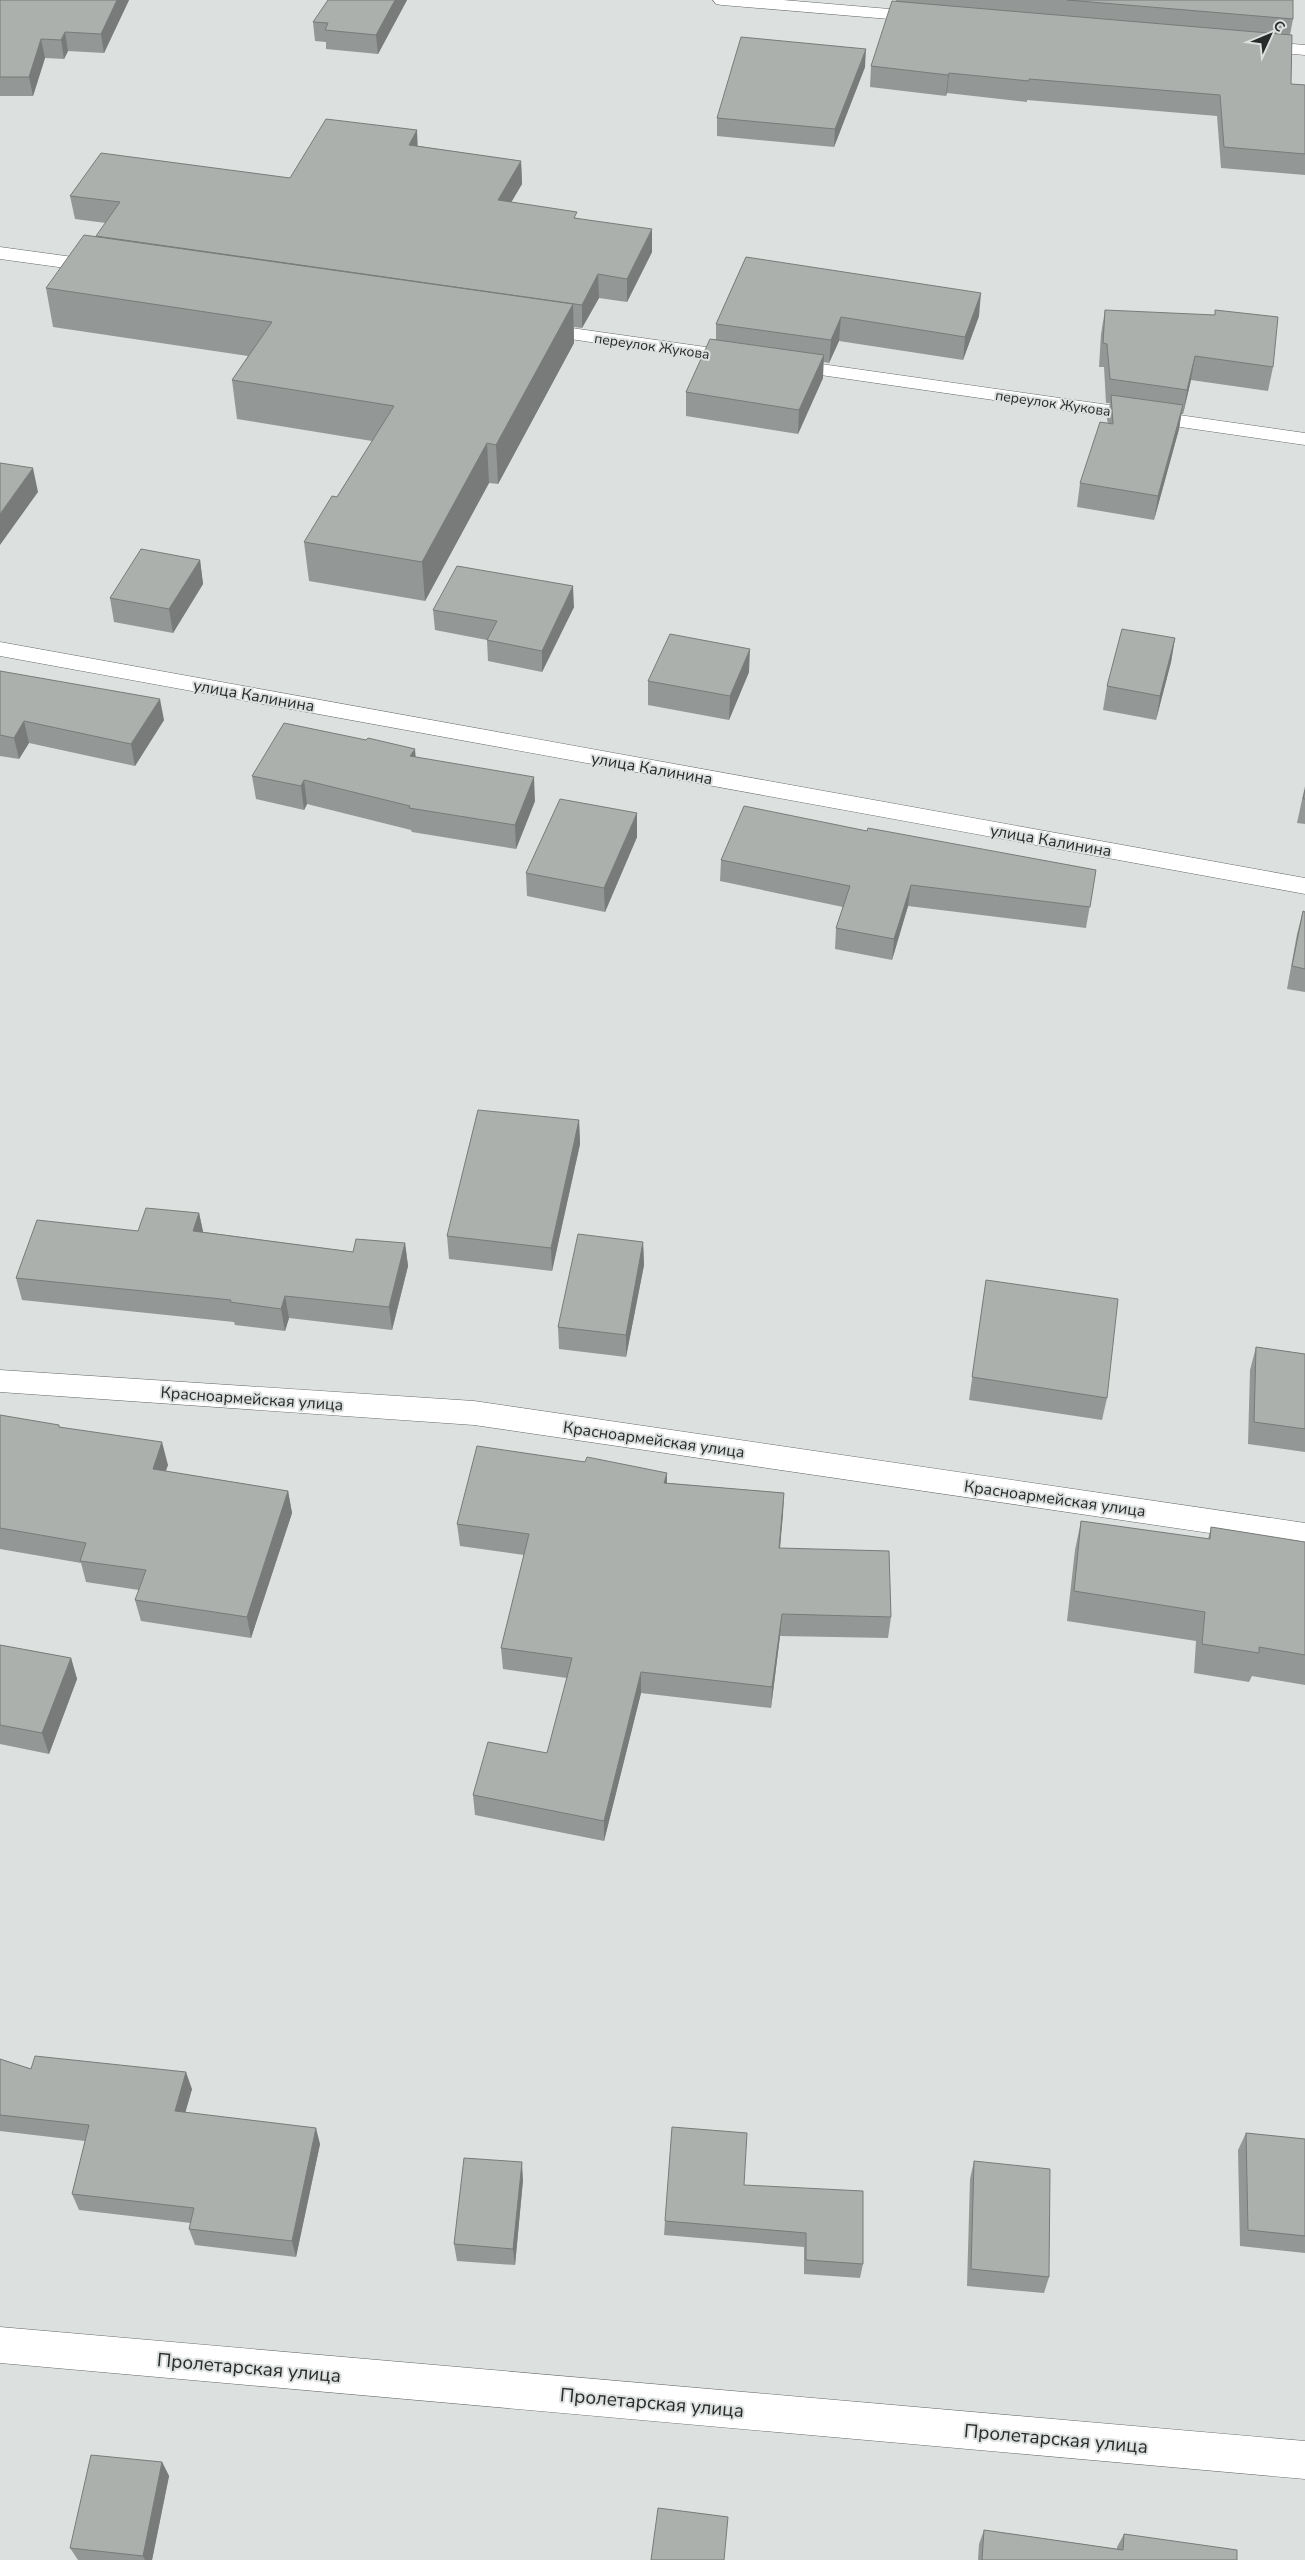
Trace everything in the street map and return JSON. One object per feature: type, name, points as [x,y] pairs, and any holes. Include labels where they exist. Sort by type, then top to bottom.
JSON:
[{"type":"street","points":[[722,0],[940,19]]},
{"type":"street","points":[[1236,44],[1305,50]]},
{"type":"street","points":[[0,252],[119,270]]},
{"type":"street","name":"переулок Жукова","points":[[514,326],[1305,438]]},
{"type":"street","name":"улица Калинина","points":[[0,649],[1305,886]]},
{"type":"street","name":"Красноармейская улица","points":[[0,1381],[474,1413],[1305,1534]]},
{"type":"street","name":"Пролетарская улица","points":[[0,2345],[1305,2460]]},
{"type":"building","points":[[0,0],[117,0],[101,34],[65,32],[61,40],[41,39],[29,77],[0,77]]},
{"type":"building","points":[[328,0],[395,0],[376,35],[325,30],[328,23],[313,22]]},
{"type":"building","points":[[1067,0],[1293,0],[1293,19]]},
{"type":"building","points":[[892,1],[1292,35],[1291,84],[1305,85],[1305,154],[1224,147],[1220,95],[1029,79],[1029,81],[949,73],[948,75],[871,66]]},
{"type":"building","points":[[741,37],[866,49],[835,129],[717,118]]},
{"type":"building","points":[[326,119],[417,130],[409,145],[521,161],[498,200],[577,212],[574,218],[652,229],[627,279],[598,274],[582,305],[96,236],[120,202],[70,196],[101,153],[290,178]]},
{"type":"building","points":[[84,235],[573,304],[496,445],[487,443],[422,562],[304,542],[332,496],[337,497],[394,406],[232,380],[272,322],[46,288]]},
{"type":"building","points":[[746,257],[981,293],[965,337],[841,317],[831,340],[716,324]]},
{"type":"building","points":[[1105,310],[1215,315],[1215,310],[1278,317],[1273,367],[1195,356],[1187,390],[1110,379],[1107,344],[1103,343]]},
{"type":"building","points":[[710,339],[824,355],[799,410],[686,392]]},
{"type":"building","points":[[1111,395],[1183,405],[1158,496],[1080,483],[1100,422],[1113,424]]},
{"type":"building","points":[[0,463],[33,468],[0,514]]},
{"type":"building","points":[[141,549],[200,560],[169,609],[110,598]]},
{"type":"building","points":[[457,566],[573,586],[542,651],[487,640],[497,621],[433,610]]},
{"type":"building","points":[[1122,629],[1175,638],[1160,696],[1107,686]]},
{"type":"building","points":[[670,634],[750,649],[730,696],[648,681]]},
{"type":"building","points":[[0,671],[160,699],[131,744],[24,721],[14,738],[0,735]]},
{"type":"building","points":[[284,723],[366,740],[368,738],[415,749],[410,756],[534,777],[515,825],[409,808],[410,806],[304,780],[301,786],[252,776]]},
{"type":"building","points":[[560,799],[637,813],[604,888],[526,873]]},
{"type":"building","points":[[744,806],[867,831],[868,828],[1096,870],[1090,907],[911,885],[894,939],[836,928],[850,886],[721,860]]},
{"type":"building","points":[[1303,911],[1305,912],[1305,969],[1292,966]]},
{"type":"building","points":[[478,1110],[579,1120],[551,1248],[447,1236]]},
{"type":"building","points":[[146,1208],[199,1213],[193,1231],[353,1252],[356,1239],[405,1243],[389,1307],[285,1296],[281,1309],[230,1302],[231,1300],[16,1278],[37,1220],[138,1231]]},
{"type":"building","points":[[578,1234],[643,1242],[626,1335],[558,1327]]},
{"type":"building","points":[[986,1280],[1118,1299],[1107,1398],[972,1377]]},
{"type":"building","points":[[1256,1347],[1305,1354],[1305,1429],[1254,1422]]},
{"type":"building","points":[[0,1415],[59,1425],[59,1427],[162,1442],[153,1469],[288,1491],[247,1617],[135,1600],[146,1570],[80,1561],[86,1543],[0,1528]]},
{"type":"building","points":[[477,1446],[585,1462],[587,1457],[667,1473],[664,1483],[784,1493],[779,1548],[889,1551],[891,1617],[782,1614],[772,1687],[641,1672],[604,1821],[473,1795],[488,1742],[547,1753],[572,1658],[501,1648],[529,1534],[457,1524]]},
{"type":"building","points":[[1081,1521],[1210,1539],[1211,1527],[1305,1542],[1305,1655],[1259,1647],[1259,1653],[1202,1644],[1205,1612],[1074,1591]]},
{"type":"building","points":[[0,1645],[71,1658],[42,1733],[0,1725]]},
{"type":"building","points":[[35,2056],[186,2072],[175,2111],[316,2128],[292,2241],[189,2229],[194,2208],[72,2194],[89,2125],[0,2115],[0,2059],[31,2069]]},
{"type":"building","points":[[672,2127],[747,2133],[744,2185],[863,2191],[863,2264],[806,2260],[806,2233],[665,2221]]},
{"type":"building","points":[[1246,2133],[1305,2139],[1305,2236],[1248,2230]]},
{"type":"building","points":[[464,2158],[522,2162],[513,2249],[454,2244]]},
{"type":"building","points":[[974,2161],[1050,2169],[1049,2277],[971,2269]]},
{"type":"building","points":[[91,2455],[162,2462],[143,2556],[70,2548]]},
{"type":"building","points":[[658,2508],[728,2517],[724,2560],[651,2560]]},
{"type":"building","points":[[984,2530],[1123,2550],[1124,2534],[1237,2550],[1237,2560],[982,2560]]}]
